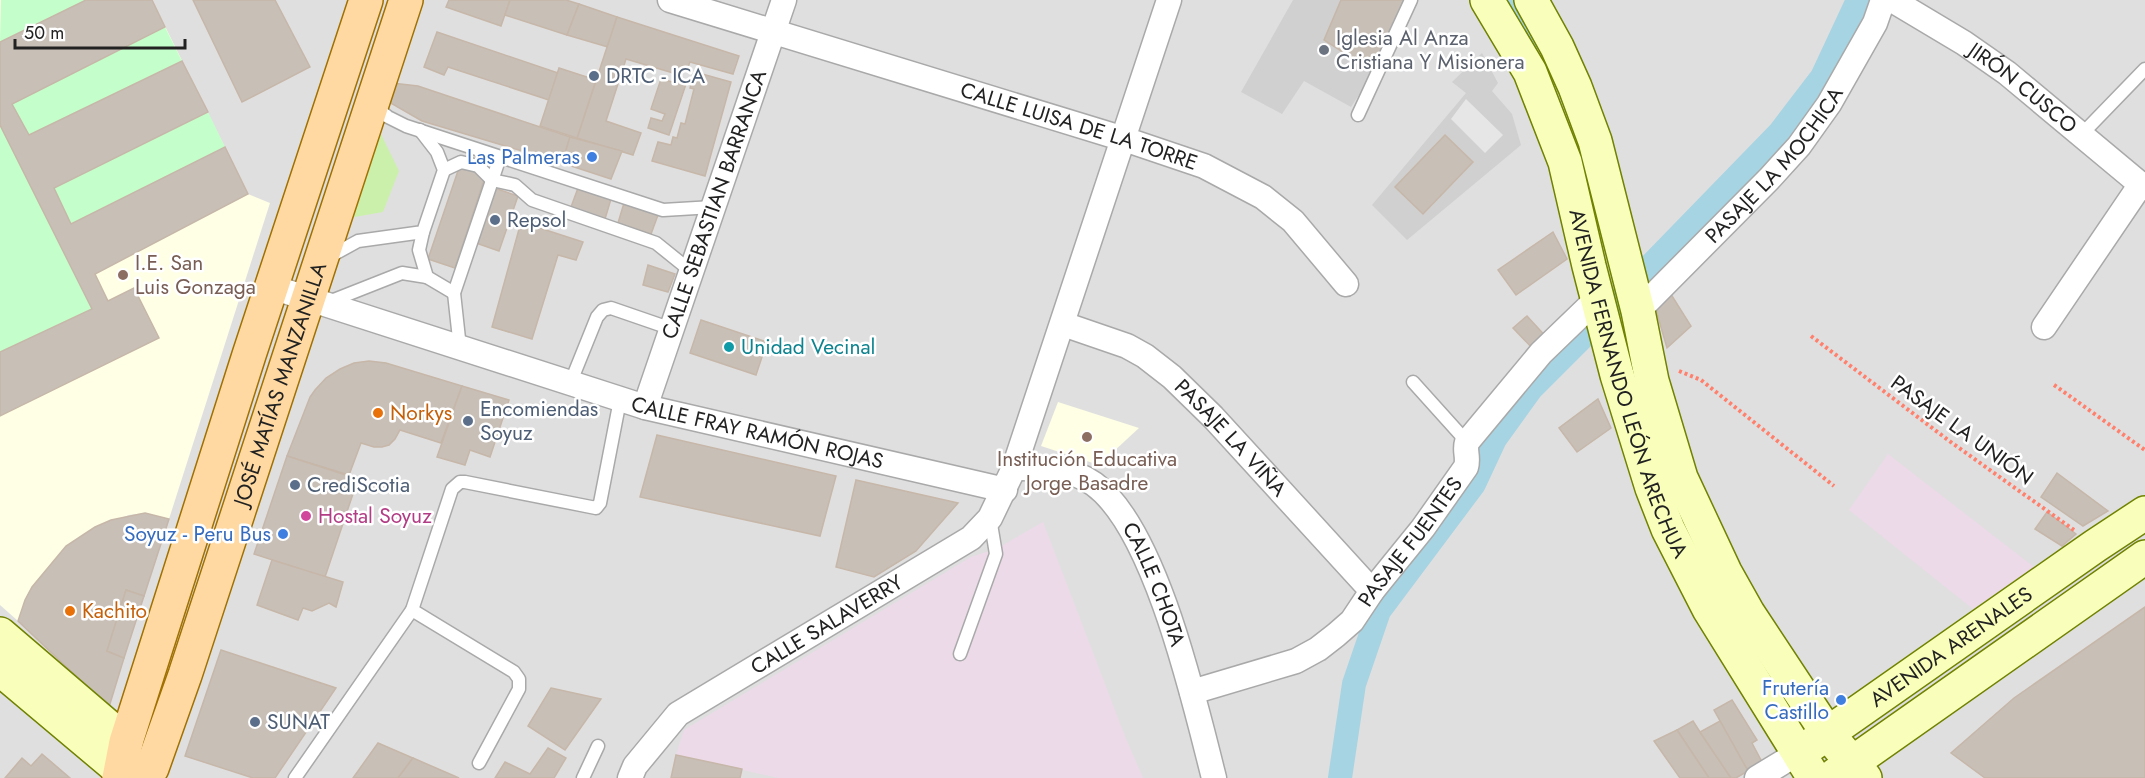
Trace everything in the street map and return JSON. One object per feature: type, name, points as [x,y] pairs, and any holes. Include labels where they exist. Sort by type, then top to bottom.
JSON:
[{"type":"main road","name":"JOSÉ MATÍAS MANZANILLA","points":[[137,769],[272,287],[366,0]]},
{"type":"main road","name":"JOSÉ MATÍAS MANZANILLA","points":[[137,769],[185,675],[316,301],[321,261],[406,0]]},
{"type":"main road","name":"AVENIDA FERNANDO LEÓN ARECHUA","points":[[1487,0],[1530,72],[1565,162],[1597,299],[1635,437],[1668,529],[1709,609],[1806,765]]},
{"type":"main road","name":"AVENIDA FERNANDO LEÓN ARECHUA","points":[[1531,0],[1557,47],[1595,141],[1638,310],[1652,381],[1682,478],[1705,531],[1748,613],[1828,734],[1849,773]]},
{"type":"main road","name":"AVENIDA ARENALES","points":[[1806,765],[1828,734],[2145,513]]},
{"type":"main road","name":"AVENIDA ARENALES","points":[[1849,773],[2142,565]]},
{"type":"main road","points":[[0,634],[137,769]]},
{"type":"main road","points":[[0,669],[137,769]]},
{"type":"street","name":"CALLE LUISA DE LA TORRE","points":[[670,0],[1204,165],[1263,197],[1293,221],[1346,284]]},
{"type":"street","name":"CALLE SEBASTIAN BARRANCA","points":[[645,407],[784,0]]},
{"type":"street","name":"CALLE SALAVERRY","points":[[630,778],[635,766],[678,714],[971,538],[990,518],[1014,468],[1169,0]]},
{"type":"street","name":"PASAJE LA MOCHICA","points":[[1638,310],[1799,146],[1829,104],[1875,23],[1883,0]]},
{"type":"street","name":"JIRÓN CUSCO","points":[[1892,0],[1964,43],[2007,73],[2143,186]]},
{"type":"street","points":[[2044,327],[2143,186]]},
{"type":"street","name":"CALLE FRAY RAMÓN ROJAS","points":[[272,287],[645,407],[1005,490]]},
{"type":"street","points":[[1467,442],[1541,353],[1597,299]]},
{"type":"street","name":"PASAJE LA VIÑA","points":[[1063,324],[1127,346],[1145,356],[1172,377],[1213,417],[1372,591]]},
{"type":"street","name":"PASAJE FUENTES","points":[[1192,692],[1296,661],[1318,649],[1352,621],[1372,591],[1423,528],[1466,466],[1469,457],[1465,449],[1467,442]]},
{"type":"street","name":"CALLE CHOTA","points":[[1014,468],[1053,469],[1079,476],[1094,485],[1115,506],[1145,557],[1165,606],[1192,692],[1214,778]]},
{"type":"street","name":"AVENIDA ARENALES","points":[[1757,778],[1806,765]]},
{"type":"lane","points":[[1358,115],[1411,0]]},
{"type":"lane","points":[[2082,134],[2145,69]]},
{"type":"lane","points":[[375,97],[372,104],[388,117],[500,157],[663,210],[713,207]]},
{"type":"lane","points":[[420,130],[437,152],[444,170],[419,250],[427,277]]},
{"type":"lane","points":[[460,348],[454,293],[500,157]]},
{"type":"lane","points":[[444,170],[461,162],[478,166],[492,180],[515,185],[532,200],[656,243],[692,272]]},
{"type":"lane","points":[[321,261],[358,242],[423,232]]},
{"type":"lane","points":[[316,301],[402,273],[427,277],[454,293]]},
{"type":"lane","points":[[570,384],[597,317],[603,310],[611,308],[672,329]]},
{"type":"lane","points":[[1413,382],[1467,442]]},
{"type":"lane","points":[[296,778],[412,610],[452,489],[465,482],[594,509],[599,507],[620,400]]},
{"type":"lane","points":[[960,654],[996,554],[990,518]]},
{"type":"lane","points":[[412,610],[514,672],[519,679],[519,689],[479,763]]},
{"type":"lane","points":[[583,778],[598,746]]},
{"type":"path","name":"PASAJE LA UNIÓN","points":[[1811,336],[1952,443],[2095,546]]},
{"type":"path","points":[[1647,359],[1701,380],[1834,486]]},
{"type":"path","points":[[2054,385],[2145,450]]},
{"type":"shaded area","points":[[0,0],[2145,0],[2145,778],[0,778]]},
{"type":"shaded area","name":"I.E. San Luis Gonzaga","points":[[0,0],[152,0],[248,194],[270,203],[169,519],[145,513],[129,515],[96,527],[66,546],[32,587],[18,621],[0,605]]},
{"type":"shaded area","name":"Iglesia Al Anza Cristiana Y Misionera","points":[[1293,0],[1407,0],[1374,72],[1351,107],[1304,81],[1282,114],[1241,92]]},
{"type":"shaded area","points":[[1482,53],[1498,83],[1492,91],[1512,114],[1521,145],[1407,240],[1372,205],[1466,93],[1452,82]]},
{"type":"shaded area","points":[[1466,99],[1503,135],[1485,153],[1451,119]]},
{"type":"shaded area","name":"Institución Educativa Jorge Basadre","points":[[1058,402],[1139,428],[1099,465],[1041,446]]},
{"type":"shaded area","points":[[1888,454],[2034,567],[1973,609],[1849,510]]},
{"type":"shaded area","points":[[1043,522],[1143,778],[779,778],[676,755],[684,730],[971,557],[998,548]]},
{"type":"green space","points":[[1,0],[86,0],[0,42]]},
{"type":"green space","points":[[165,27],[182,61],[29,135],[12,104]]},
{"type":"green space","points":[[208,112],[225,147],[71,224],[54,188]]},
{"type":"green space","points":[[0,125],[92,309],[0,352]]},
{"type":"green space","points":[[378,128],[399,171],[383,212],[349,218]]},
{"type":"building","points":[[86,0],[152,0],[165,27],[12,104],[29,135],[182,61],[208,112],[54,188],[71,224],[225,147],[248,194],[95,274],[108,301],[134,288],[159,338],[0,416],[0,352],[92,309],[0,125],[0,42]]},
{"type":"building","points":[[193,0],[275,0],[310,67],[242,102]]},
{"type":"building","points":[[449,0],[510,0],[501,26],[446,7]]},
{"type":"building","points":[[510,0],[566,0],[579,4],[567,35],[505,15]]},
{"type":"building","points":[[1341,0],[1407,0],[1374,72],[1324,40]]},
{"type":"building","points":[[579,4],[617,17],[608,47],[567,35]]},
{"type":"building","points":[[617,17],[739,56],[733,74],[690,62],[688,67],[682,66],[680,75],[626,59],[606,121],[641,133],[633,155],[577,138]]},
{"type":"building","points":[[437,32],[558,73],[549,100],[448,67],[444,75],[424,67]]},
{"type":"building","points":[[559,68],[596,80],[577,138],[540,126]]},
{"type":"building","points":[[695,72],[731,82],[705,176],[652,161],[658,142],[671,145],[673,137],[677,138],[681,123],[685,124],[694,89],[690,88]]},
{"type":"building","points":[[678,78],[687,81],[669,135],[648,128],[651,118],[662,121],[665,114],[651,109],[661,79],[676,83]]},
{"type":"building","points":[[392,83],[418,86],[570,137],[562,163],[422,121],[387,101]]},
{"type":"building","points":[[1445,135],[1473,162],[1423,214],[1395,187]]},
{"type":"building","name":"Las Palmeras","points":[[570,137],[622,151],[611,179],[562,163]]},
{"type":"building","points":[[460,165],[486,174],[455,268],[428,259]]},
{"type":"building","points":[[494,188],[518,196],[499,251],[476,243]]},
{"type":"building","points":[[578,188],[611,199],[605,219],[571,207]]},
{"type":"building","points":[[624,203],[658,215],[651,234],[618,223]]},
{"type":"building","points":[[521,222],[583,242],[576,260],[558,255],[532,339],[492,327]]},
{"type":"building","points":[[1553,232],[1567,259],[1516,295],[1498,270]]},
{"type":"building","points":[[648,265],[675,274],[668,292],[643,285]]},
{"type":"building","points":[[1667,288],[1691,326],[1667,348],[1654,303]]},
{"type":"building","points":[[1527,316],[1549,340],[1536,352],[1513,328]]},
{"type":"building","name":"Unidad Vecinal","points":[[701,320],[767,342],[756,375],[690,353]]},
{"type":"building","name":"Norkys","points":[[369,361],[386,363],[462,386],[441,443],[400,430],[389,445],[374,447],[361,443],[349,475],[287,456],[310,397],[315,390],[326,378],[340,369],[354,363]]},
{"type":"building","points":[[462,386],[509,400],[490,457],[470,450],[465,465],[437,457]]},
{"type":"building","points":[[1598,399],[1611,428],[1577,452],[1559,428]]},
{"type":"building","points":[[657,435],[836,476],[820,536],[640,497]]},
{"type":"building","name":"Hostal Soyuz","points":[[287,456],[358,479],[325,577],[254,554]]},
{"type":"building","points":[[2057,473],[2108,511],[2083,526],[2041,497]]},
{"type":"building","points":[[856,480],[958,503],[916,551],[874,577],[836,567]]},
{"type":"building","points":[[2047,512],[2076,534],[2062,546],[2035,529]]},
{"type":"building","name":"Kachito","points":[[145,513],[169,519],[144,596],[126,590],[107,651],[124,658],[109,707],[18,621],[32,587],[66,546],[95,527],[111,520]]},
{"type":"building","points":[[272,560],[343,582],[336,607],[329,603],[312,611],[303,608],[298,620],[257,605]]},
{"type":"building","points":[[126,590],[144,596],[124,658],[107,651]]},
{"type":"building","points":[[2145,607],[2145,778],[1985,778],[1951,753],[2014,698]]},
{"type":"building","name":"SUNAT","points":[[221,650],[336,688],[275,778],[253,778],[185,756]]},
{"type":"building","points":[[551,688],[601,699],[565,750],[528,726]]},
{"type":"building","points":[[1732,700],[1757,740],[1752,743],[1762,762],[1748,771],[1714,710]]},
{"type":"building","points":[[1693,721],[1731,778],[1709,778],[1677,730]]},
{"type":"building","points":[[1720,721],[1748,771],[1736,778],[1731,778],[1700,732]]},
{"type":"building","points":[[1677,730],[1709,778],[1680,778],[1654,741]]},
{"type":"building","points":[[378,743],[413,758],[398,778],[353,778]]},
{"type":"building","points":[[548,748],[566,758],[554,778],[495,778],[505,762],[530,774]]},
{"type":"building","points":[[42,754],[70,778],[5,778],[22,758],[31,766]]},
{"type":"building","points":[[676,755],[742,769],[740,778],[671,778]]},
{"type":"building","points":[[413,758],[459,778],[398,778]]},
{"type":"waterway","points":[[1506,0],[1529,40]]},
{"type":"waterway","points":[[1340,778],[1354,684],[1379,611],[1474,484],[1495,439],[1531,389],[1616,304],[1780,132],[1822,77],[1858,0]]},
{"type":"place","name":"Iglesia Al Anza Cristiana Y Misionera","points":[[1324,50]]},
{"type":"place","name":"DRTC - ICA","points":[[594,76]]},
{"type":"place","name":"Las Palmeras","points":[[592,157]]},
{"type":"place","name":"Repsol","points":[[495,220]]},
{"type":"place","name":"I.E. San Luis Gonzaga","points":[[123,275]]},
{"type":"place","name":"Unidad Vecinal","points":[[729,347]]},
{"type":"place","name":"Norkys","points":[[378,413]]},
{"type":"place","name":"Encomiendas Soyuz","points":[[468,421]]},
{"type":"place","name":"Institución Educativa Jorge Basadre","points":[[1087,437]]},
{"type":"place","name":"CrediScotia","points":[[295,485]]},
{"type":"place","name":"Hostal Soyuz","points":[[306,516]]},
{"type":"place","name":"Soyuz - Peru Bus","points":[[283,534]]},
{"type":"place","name":"Kachito","points":[[70,611]]},
{"type":"place","name":"Frutería Castillo","points":[[1841,700]]},
{"type":"place","name":"SUNAT","points":[[255,722]]}]
